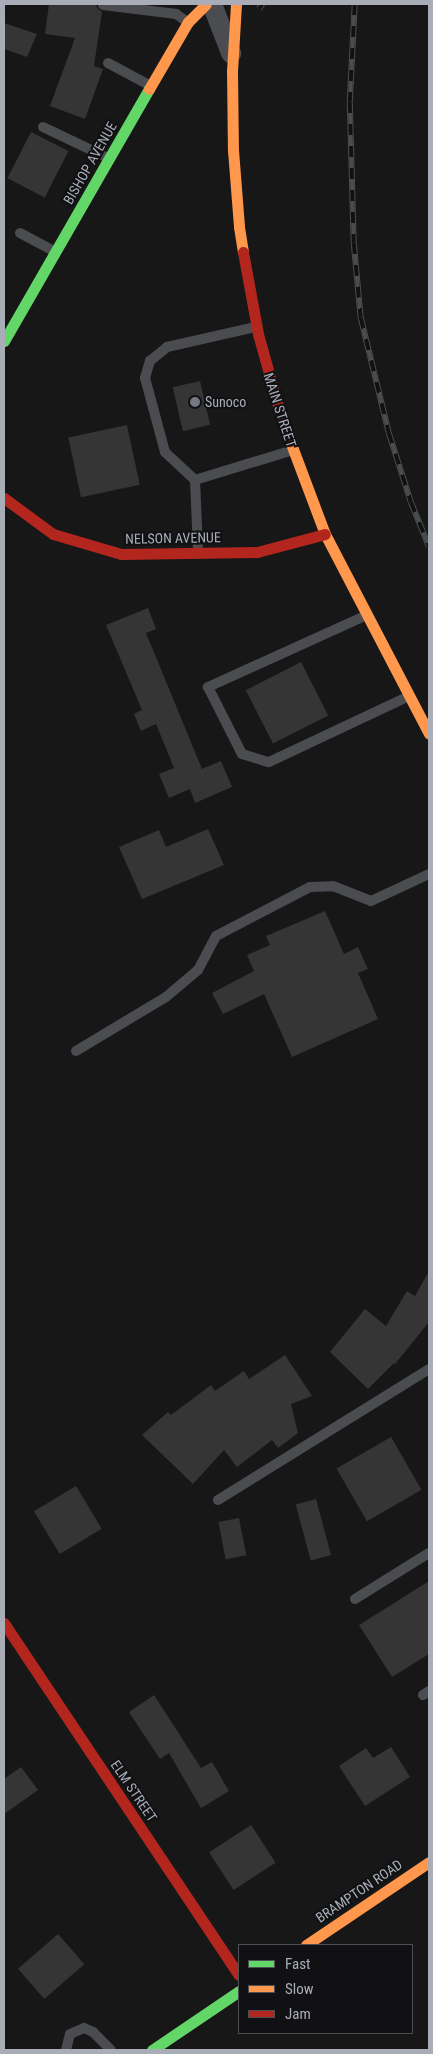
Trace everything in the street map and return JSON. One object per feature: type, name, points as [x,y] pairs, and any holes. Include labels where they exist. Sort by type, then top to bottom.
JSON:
[{"type":"street","name":"MAIN STREET","points":[[236,4],[232,58],[233,150],[239,227],[256,327],[280,413],[325,534],[429,734]]},
{"type":"street","name":"MAIN STREET","points":[[204,5],[232,58]]},
{"type":"street","name":"BISHOP AVENUE","points":[[4,341],[8,327],[56,252],[188,22],[204,5]]},
{"type":"street","name":"NELSON AVENUE","points":[[4,498],[53,534],[122,554],[257,552],[325,534]]},
{"type":"street","name":"ELM STREET","points":[[4,1623],[238,1974]]},
{"type":"street","name":"BRAMPTON ROAD","points":[[307,1944],[429,1862]]},
{"type":"street","points":[[152,2050],[238,1992]]},
{"type":"lane","points":[[103,5],[176,14],[188,22]]},
{"type":"lane","points":[[108,63],[151,87]]},
{"type":"lane","points":[[44,127],[110,158]]},
{"type":"lane","points":[[20,233],[56,252]]},
{"type":"lane","points":[[198,552],[195,480],[165,452],[145,378],[150,361],[166,347],[256,327]]},
{"type":"lane","points":[[195,480],[293,450]]},
{"type":"lane","points":[[368,615],[208,686],[242,754],[268,762],[410,696]]},
{"type":"lane","points":[[76,1051],[166,997],[198,970],[216,936],[302,891],[310,887],[333,886],[371,901],[429,874]]},
{"type":"lane","points":[[218,1500],[429,1369]]},
{"type":"lane","points":[[355,1598],[429,1553]]},
{"type":"lane","points":[[66,2050],[70,2034],[84,2028],[93,2032],[111,2050]]},
{"type":"building","points":[[49,4],[96,4],[97,8],[102,12],[94,66],[103,69],[85,119],[50,106],[75,38],[45,34]]},
{"type":"building","points":[[4,23],[37,34],[27,57],[4,49]]},
{"type":"building","points":[[31,132],[68,151],[45,197],[7,178]]},
{"type":"building","points":[[200,381],[210,425],[183,431],[173,387]]},
{"type":"building","points":[[127,425],[140,485],[81,497],[68,437]]},
{"type":"building","points":[[148,608],[156,629],[146,633],[202,769],[221,761],[232,787],[195,803],[190,789],[169,798],[159,774],[174,768],[156,724],[141,731],[134,714],[142,710],[106,625]]},
{"type":"building","points":[[301,662],[328,715],[273,744],[246,690]]},
{"type":"building","points":[[208,829],[224,865],[142,899],[119,847],[159,830],[166,847]]},
{"type":"building","points":[[325,911],[344,954],[358,947],[368,969],[358,973],[378,1019],[292,1057],[264,994],[223,1014],[212,993],[254,971],[247,955],[270,945],[266,936]]},
{"type":"building","points":[[429,1271],[429,1322],[395,1364],[368,1389],[330,1352],[365,1309],[386,1326],[407,1291],[415,1296]]},
{"type":"building","points":[[285,1355],[312,1396],[291,1404],[298,1433],[278,1448],[272,1440],[237,1467],[224,1450],[193,1484],[142,1435],[168,1412],[171,1415],[211,1385],[215,1391],[244,1371],[249,1379]]},
{"type":"building","points":[[391,1437],[422,1490],[367,1521],[336,1468]]},
{"type":"building","points":[[76,1486],[102,1529],[60,1554],[34,1511]]},
{"type":"building","points":[[316,1499],[331,1555],[311,1560],[296,1504]]},
{"type":"building","points":[[239,1518],[246,1555],[226,1559],[218,1522]]},
{"type":"building","points":[[429,1581],[429,1654],[392,1677],[359,1625]]},
{"type":"building","points":[[154,1695],[201,1768],[212,1762],[229,1791],[201,1808],[169,1753],[160,1759],[129,1712]]},
{"type":"building","points":[[391,1747],[410,1777],[365,1806],[339,1766],[366,1748],[373,1758]]},
{"type":"building","points":[[21,1767],[38,1790],[4,1814],[4,1779]]},
{"type":"building","points":[[251,1825],[276,1863],[234,1890],[209,1852]]},
{"type":"building","points":[[58,1934],[84,1964],[44,1999],[18,1969]]},
{"type":"railway","points":[[259,9],[262,4]]},
{"type":"railway","points":[[355,4],[350,102],[354,243],[361,318],[389,433],[411,502],[429,546]]},
{"type":"traffic: fast","points":[[4,341],[149,89]]},
{"type":"traffic: fast","points":[[152,2050],[238,1992]]},
{"type":"traffic: slow","points":[[149,89],[188,22],[206,4]]},
{"type":"traffic: slow","points":[[236,4],[232,71],[233,150],[239,227],[243,252]]},
{"type":"traffic: slow","points":[[290,441],[325,534],[429,734]]},
{"type":"traffic: slow","points":[[307,1944],[429,1862]]},
{"type":"traffic: jam","points":[[243,252],[258,334],[280,413],[290,441]]},
{"type":"traffic: jam","points":[[4,498],[53,534],[121,554],[257,552],[325,534]]},
{"type":"traffic: jam","points":[[4,1623],[238,1974]]},
{"type":"place","name":"Sunoco","points":[[195,402]]}]
